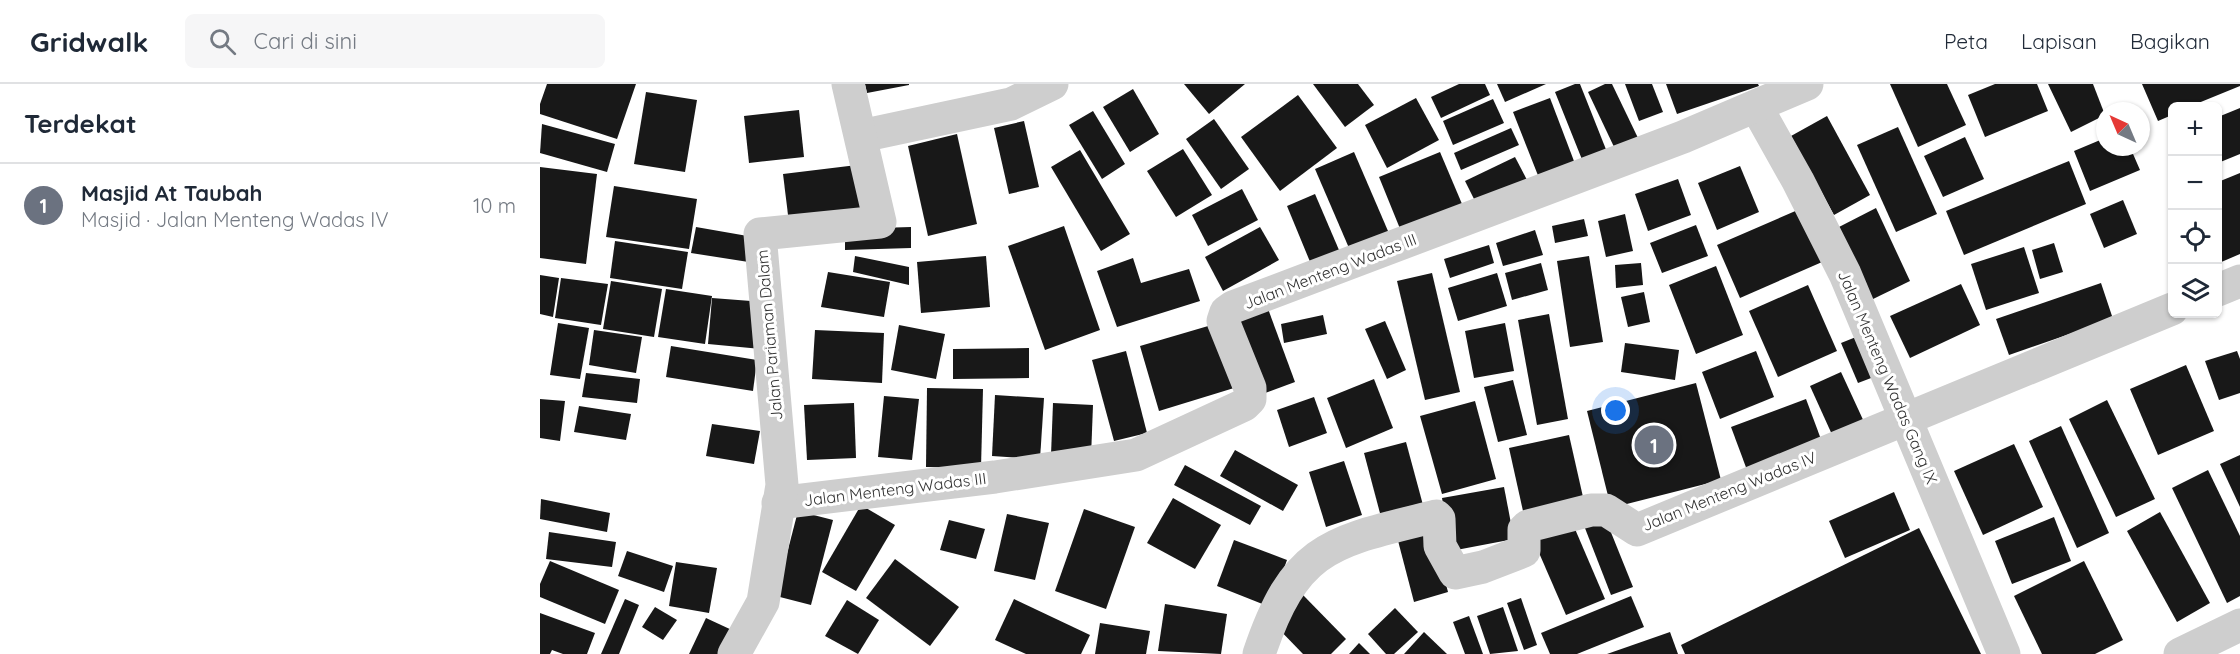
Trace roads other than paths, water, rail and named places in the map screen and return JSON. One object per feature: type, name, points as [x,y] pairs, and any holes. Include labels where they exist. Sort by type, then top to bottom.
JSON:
[{"type":"street","name":"Jalan Pariaman Dalam","points":[[734,654],[763,602],[782,484],[760,234],[880,222],[848,84]]},
{"type":"street","points":[[861,136],[1011,104],[1052,84]]},
{"type":"street","name":"Jalan Menteng Wadas III","points":[[778,503],[995,477],[1136,455],[1244,405],[1250,399],[1250,388],[1223,321],[1226,312],[1233,307],[1769,96],[1807,84]]},
{"type":"street","name":"Jalan Menteng Wadas Gang IX","points":[[1769,96],[1798,181],[1845,274],[2004,654]]},
{"type":"street","points":[[2222,288],[2240,281]]},
{"type":"street","name":"Jalan Menteng Wadas IV","points":[[1259,654],[1273,613],[1294,576],[1322,552],[1356,536],[1436,516],[1439,519],[1440,546],[1455,573],[1483,567],[1524,551],[1524,530],[1528,526],[1591,510],[1606,510],[1637,530],[2168,311]]},
{"type":"street","points":[[2185,653],[2240,625]]},
{"type":"place","name":"Masjid At Taubah","points":[[1654,445]]}]
